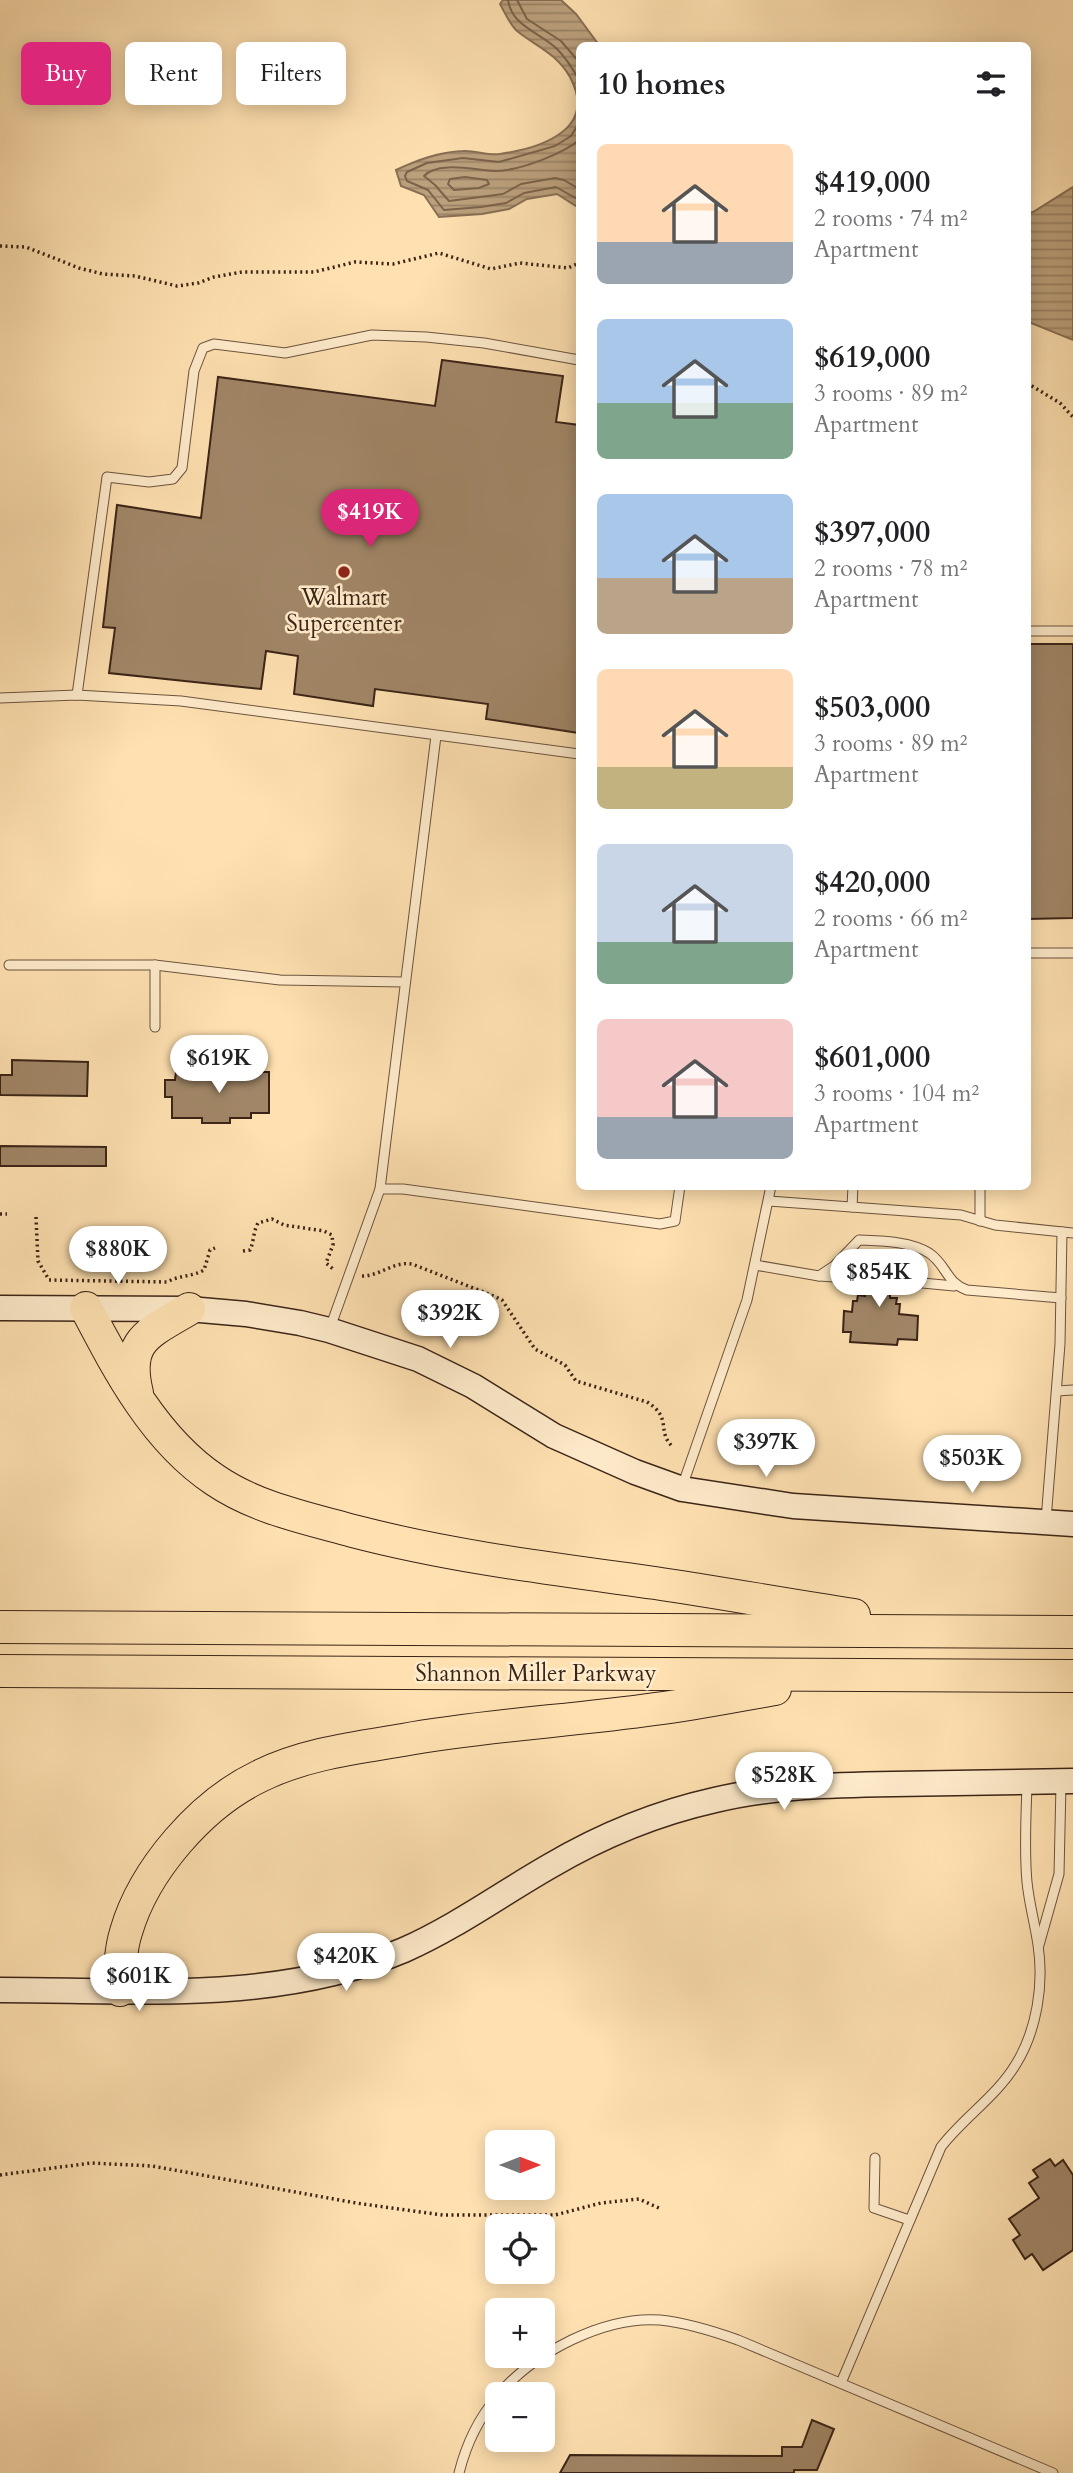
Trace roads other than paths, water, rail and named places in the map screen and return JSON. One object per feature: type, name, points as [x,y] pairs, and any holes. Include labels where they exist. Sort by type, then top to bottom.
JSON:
[{"type":"highway","points":[[86,1308],[158,1427],[183,1454],[213,1479],[244,1498],[287,1513],[395,1542],[508,1563],[660,1584],[956,1632]]},
{"type":"highway","points":[[138,1398],[132,1375],[132,1359],[141,1341],[189,1309]]},
{"type":"highway","name":"Shannon Miller Parkway","points":[[0,1627],[1073,1632]]},
{"type":"highway","name":"Shannon Miller Parkway","points":[[0,1671],[1073,1676]]},
{"type":"highway","points":[[120,1990],[120,1962],[125,1934],[135,1906],[162,1863],[189,1827],[207,1811],[225,1796],[260,1776],[325,1754],[459,1730],[655,1709],[858,1675]]},
{"type":"street","points":[[0,1308],[189,1309],[246,1314],[329,1330],[418,1359],[473,1386],[554,1436],[635,1472],[682,1489],[793,1506],[1073,1524]]},
{"type":"street","points":[[0,1990],[227,1990],[285,1983],[347,1969],[402,1950],[451,1927],[550,1866],[605,1837],[658,1816],[716,1799],[780,1789],[1067,1781]]},
{"type":"lane","points":[[77,695],[107,477],[149,482],[173,479],[182,468],[194,371],[203,348],[214,344],[285,354],[372,335],[484,343],[576,359]]},
{"type":"lane","points":[[1031,631],[1073,631]]},
{"type":"lane","points":[[0,698],[77,695],[181,701],[576,754]]},
{"type":"lane","points":[[329,1330],[380,1189],[436,736]]},
{"type":"lane","points":[[1031,953],[1073,953]]},
{"type":"lane","points":[[9,965],[155,965],[280,980],[405,982]]},
{"type":"lane","points":[[155,965],[155,1027]]},
{"type":"lane","points":[[380,1189],[404,1189],[660,1224],[675,1222],[679,1190]]},
{"type":"lane","points":[[682,1489],[747,1300],[770,1190]]},
{"type":"lane","points":[[852,1207],[853,1190]]},
{"type":"lane","points":[[980,1190],[980,1221]]},
{"type":"lane","points":[[769,1201],[961,1215],[995,1225],[1073,1233]]},
{"type":"lane","points":[[1046,1522],[1057,1391],[1062,1232]]},
{"type":"lane","points":[[819,1276],[834,1266],[859,1240],[904,1245],[929,1253],[954,1286]]},
{"type":"lane","points":[[755,1265],[819,1276],[866,1279]]},
{"type":"lane","points":[[891,1280],[1060,1298]]},
{"type":"lane","points":[[1057,1391],[1073,1390]]},
{"type":"lane","points":[[1039,1947],[1059,1874],[1067,1781]]},
{"type":"lane","points":[[841,2383],[941,2147],[1003,2082],[1029,2039],[1039,1985],[1039,1947],[1027,1878],[1027,1782]]},
{"type":"lane","points":[[875,2158],[874,2208],[909,2220]]},
{"type":"lane","points":[[512,2382],[535,2361],[574,2339],[617,2324],[658,2320],[698,2326],[1053,2473]]},
{"type":"lane","points":[[459,2473],[478,2423],[485,2413]]},
{"type":"water","points":[[503,0],[561,0],[576,14],[597,42],[576,42],[576,92],[565,69],[514,28],[500,4]]},
{"type":"water","points":[[576,112],[576,206],[557,194],[527,199],[509,209],[439,217],[424,195],[401,186],[396,170],[420,160],[445,153],[468,151],[495,154],[533,147],[561,133],[571,123]]},
{"type":"water","points":[[1073,187],[1073,340],[1031,323],[1033,212]]},
{"type":"place","name":"Walmart Supercenter","points":[[344,572]]}]
